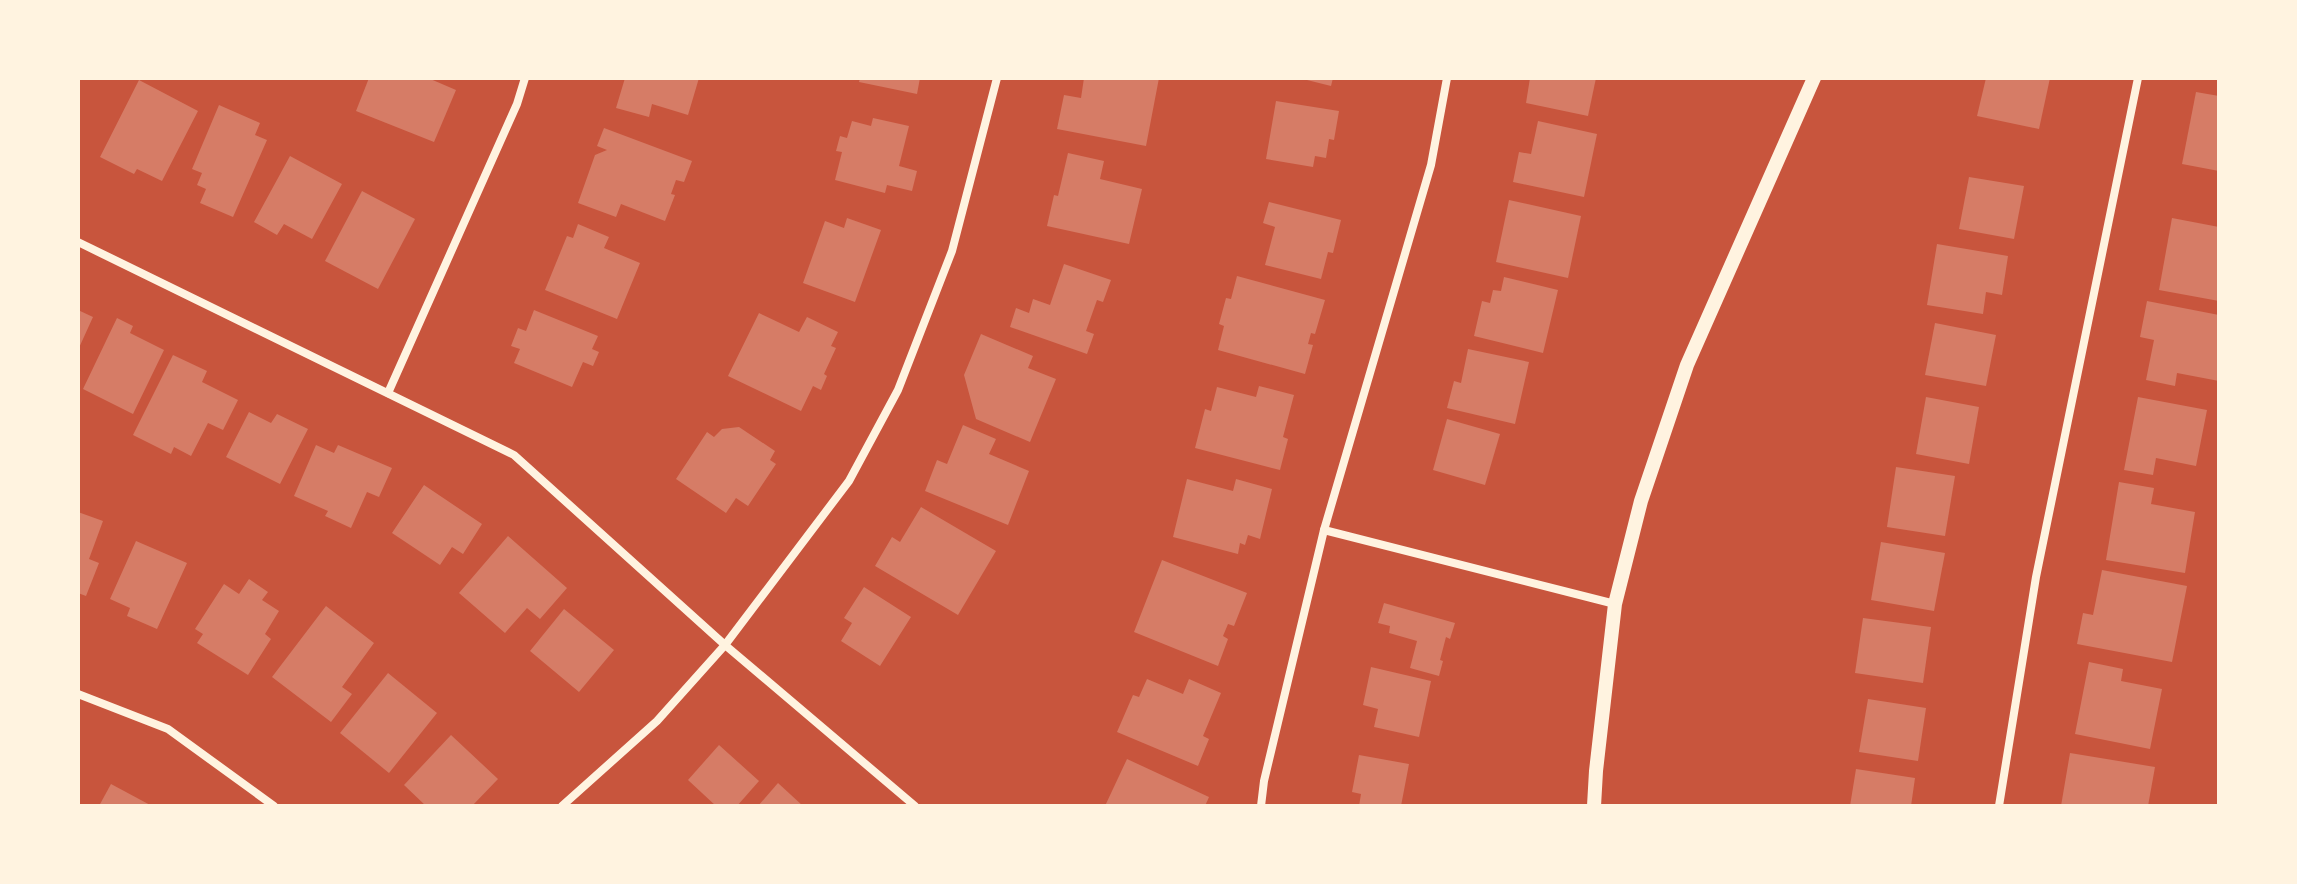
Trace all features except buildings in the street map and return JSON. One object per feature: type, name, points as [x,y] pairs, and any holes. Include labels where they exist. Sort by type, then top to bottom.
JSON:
[{"type":"street","points":[[388,393],[517,104],[525,78]]},
{"type":"street","points":[[562,806],[657,721],[725,645],[849,481],[898,390],[952,251],[997,78]]},
{"type":"street","points":[[1261,806],[1267,766],[1324,530],[1431,165],[1447,78]]},
{"type":"street","points":[[1594,806],[1615,604],[1641,501],[1687,365],[1814,78]]},
{"type":"street","points":[[1999,806],[2036,577],[2138,78]]},
{"type":"street","points":[[78,242],[514,455],[725,645],[915,806]]},
{"type":"street","points":[[1324,530],[1615,604]]},
{"type":"street","points":[[78,694],[168,729],[274,806]]}]
